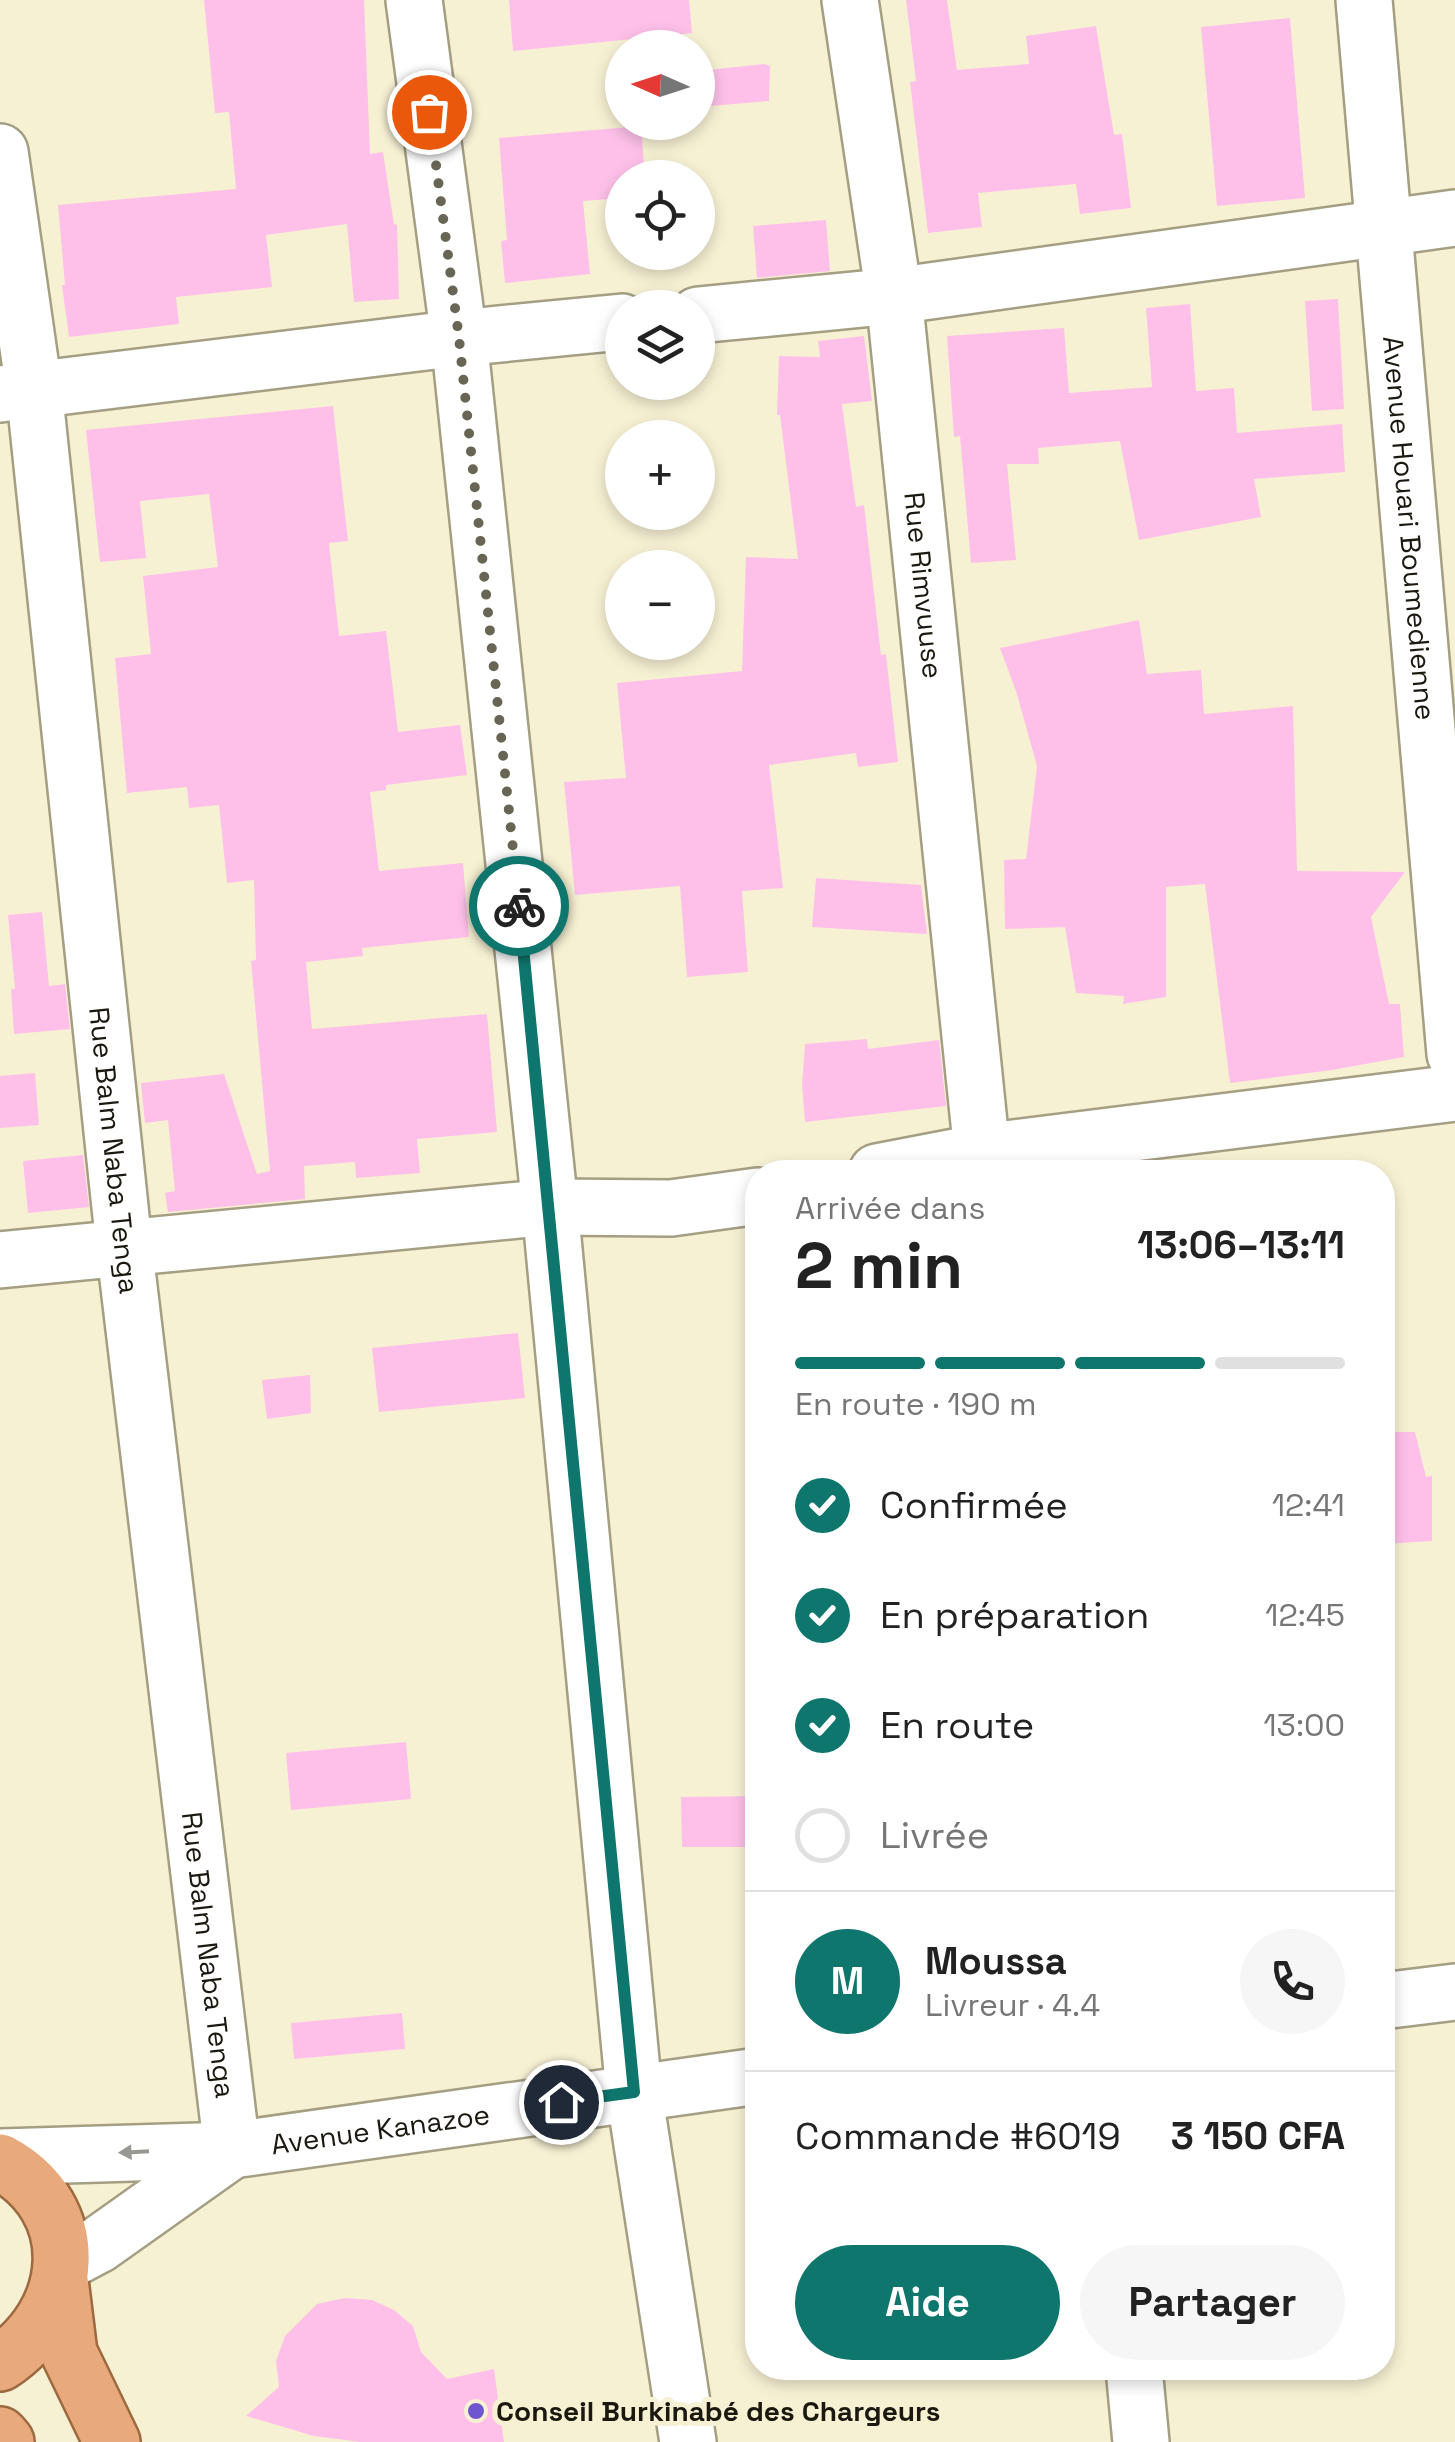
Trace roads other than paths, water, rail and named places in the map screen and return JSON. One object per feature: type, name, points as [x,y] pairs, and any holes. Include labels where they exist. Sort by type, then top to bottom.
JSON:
[{"type":"highway","points":[[0,2159],[31,2185],[46,2204],[56,2228],[69,2353],[112,2442]]},
{"type":"highway","points":[[0,2362],[18,2350],[47,2318],[61,2270]]},
{"type":"highway","points":[[0,2435],[6,2442]]},
{"type":"street","points":[[414,0],[459,338],[550,1207],[634,2092],[688,2442]]},
{"type":"street","name":"Rue Rimvuuse","points":[[850,0],[894,296],[983,1160]]},
{"type":"street","name":"Avenue Houari Boumedienne","points":[[1364,0],[1455,1054]]},
{"type":"street","name":"Rue Balm Naba Tenga","points":[[0,152],[17,392],[232,2150]]},
{"type":"street","points":[[715,313],[894,296],[1455,218]]},
{"type":"street","points":[[17,392],[605,324]]},
{"type":"street","points":[[997,1160],[1455,1093]]},
{"type":"street","points":[[0,1260],[550,1207],[671,1208],[745,1198]]},
{"type":"street","points":[[1395,1999],[1455,1992]]},
{"type":"street","name":"Avenue Kanazoe","points":[[0,2159],[232,2150],[745,2078]]},
{"type":"street","points":[[61,2270],[232,2150]]},
{"type":"street","points":[[1135,2380],[1142,2442]]},
{"type":"place","name":"Conseil Burkinabé des Chargeurs","points":[[476,2411]]}]
